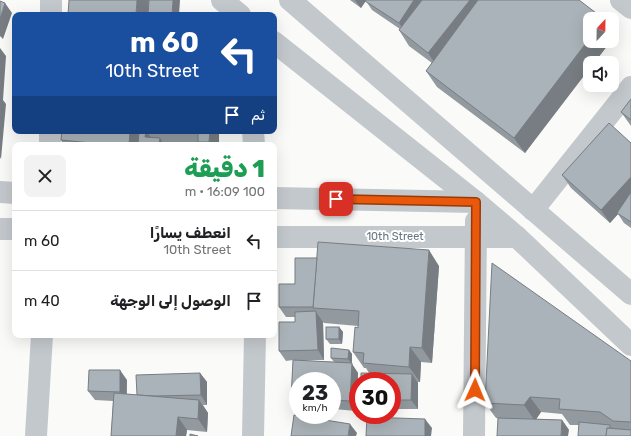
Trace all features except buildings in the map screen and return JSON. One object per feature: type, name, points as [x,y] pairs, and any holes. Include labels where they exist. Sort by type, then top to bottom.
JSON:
[{"type":"street","points":[[51,0],[51,12]]},
{"type":"street","points":[[222,0],[236,12]]},
{"type":"street","points":[[290,0],[631,294]]},
{"type":"street","points":[[621,0],[631,8]]},
{"type":"street","points":[[277,44],[476,202],[517,237],[631,345]]},
{"type":"street","points":[[533,210],[631,87]]},
{"type":"street","points":[[0,192],[12,192]]},
{"type":"street","points":[[277,198],[476,202]]},
{"type":"street","points":[[474,436],[476,202]]},
{"type":"street","points":[[0,229],[12,229]]},
{"type":"street","name":"10th Street","points":[[277,237],[517,237]]},
{"type":"street","points":[[36,436],[42,338]]},
{"type":"street","points":[[253,436],[255,338]]},
{"type":"route","points":[[336,199],[476,202],[475,390]]}]
